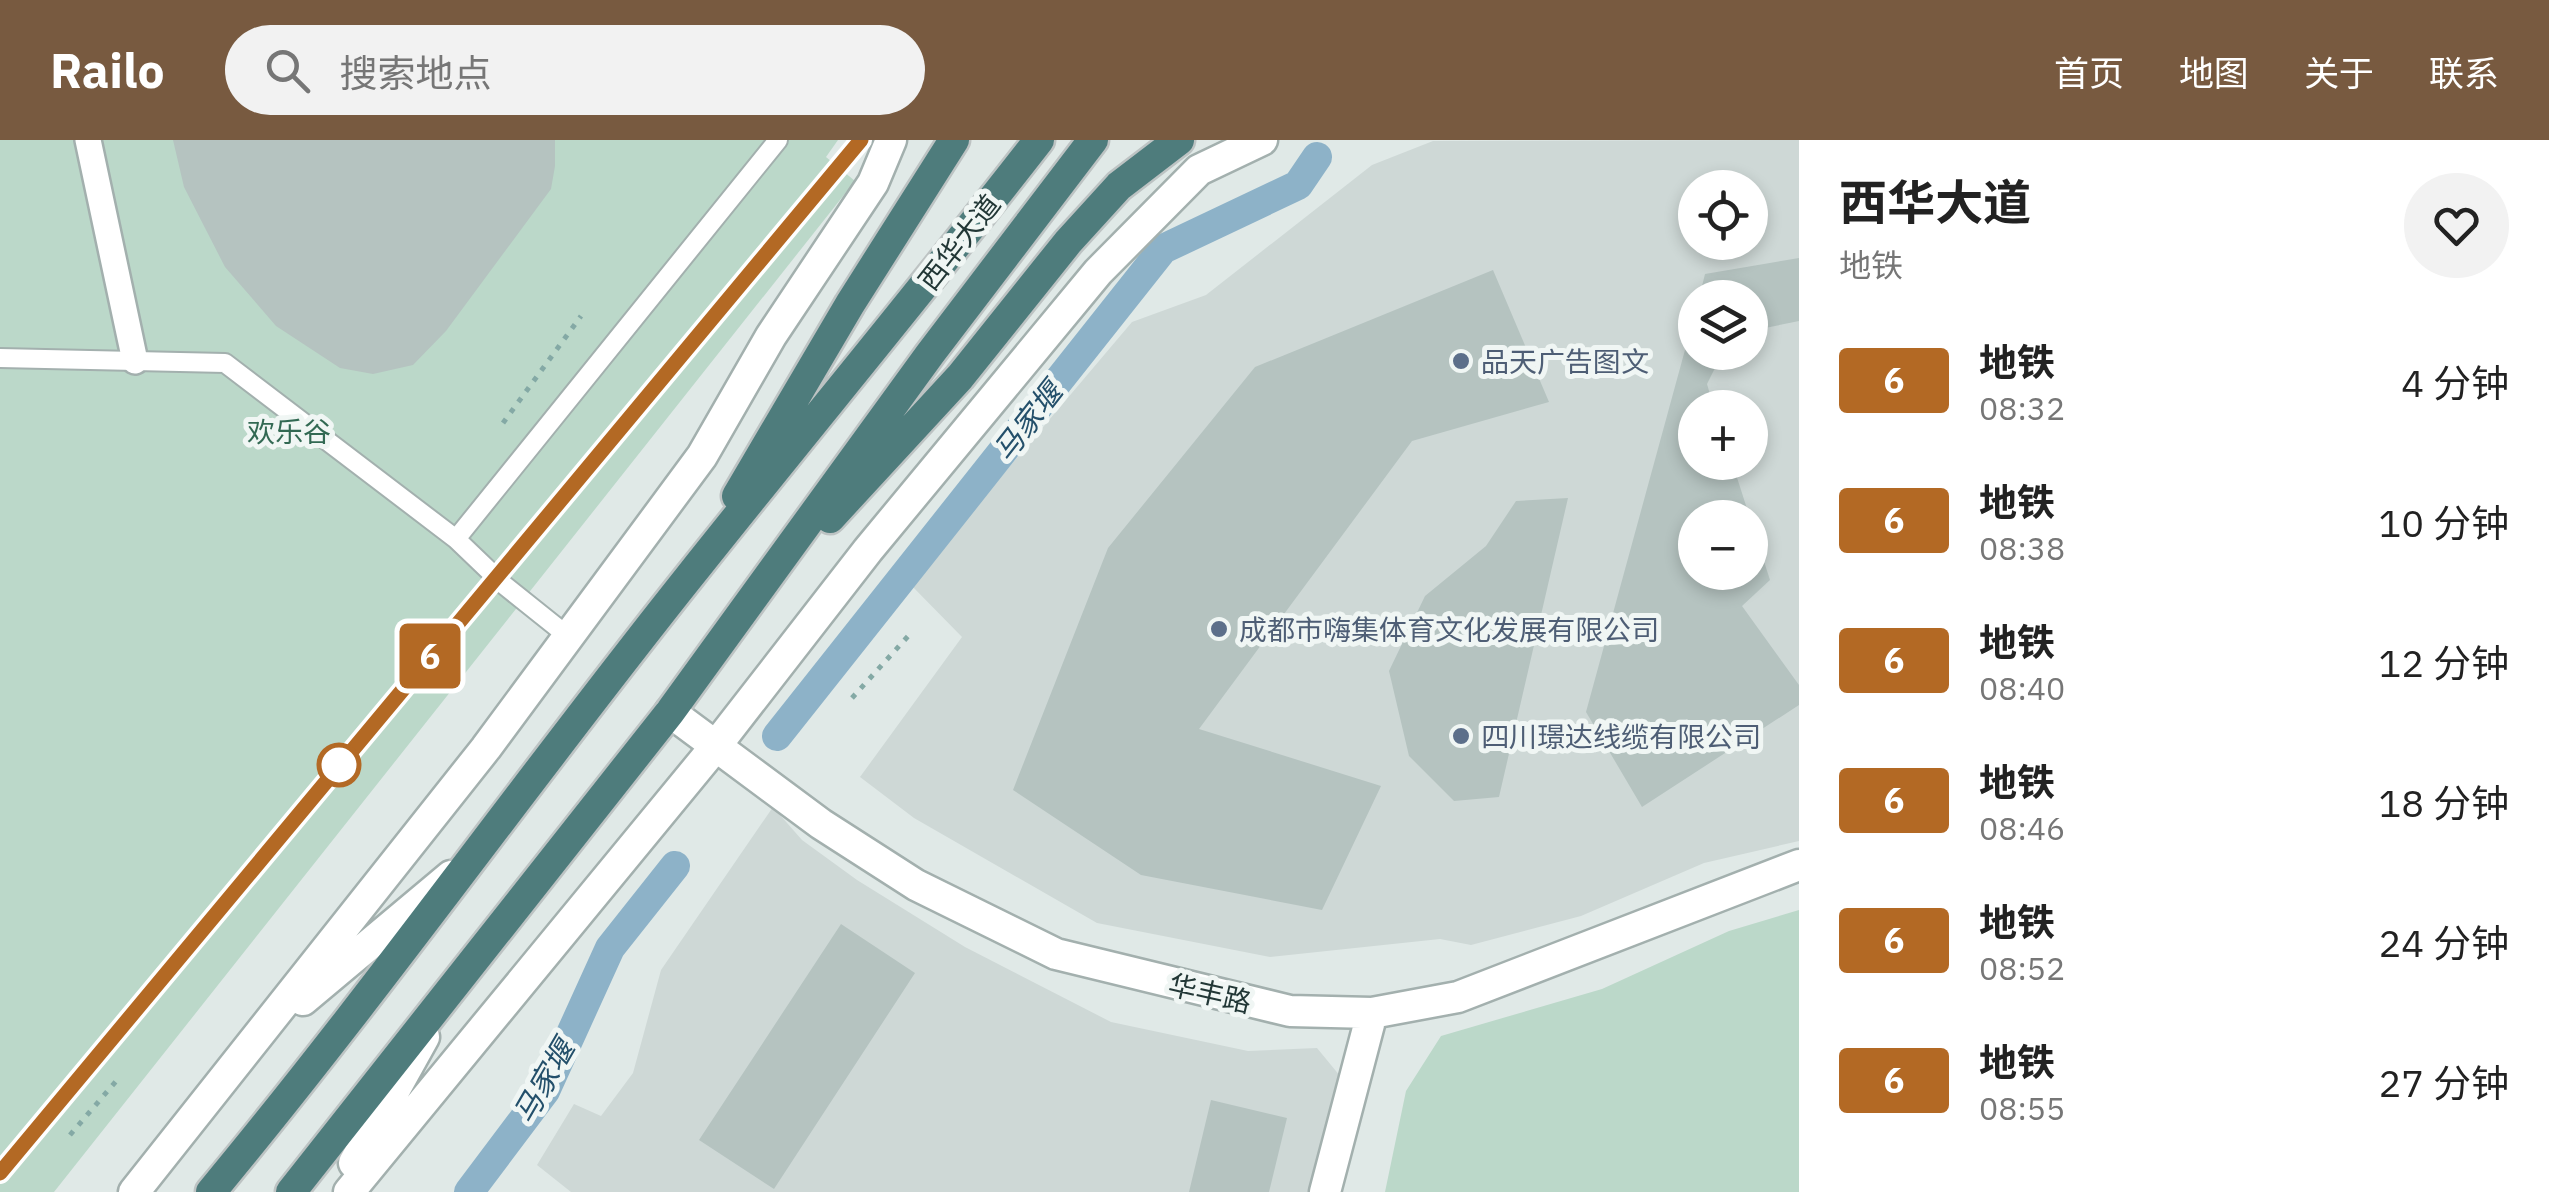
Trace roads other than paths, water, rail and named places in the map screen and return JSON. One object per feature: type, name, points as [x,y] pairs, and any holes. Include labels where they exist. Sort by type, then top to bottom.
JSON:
[{"type":"highway","points":[[688,578],[850,304],[954,140]]},
{"type":"highway","name":"西华大道","points":[[211,1192],[336,1041],[688,578],[894,327],[1038,140]]},
{"type":"highway","name":"西华大道","points":[[291,1192],[670,712],[930,354],[1094,140]]},
{"type":"highway","points":[[734,624],[960,377],[1068,242],[1119,186],[1178,140]]},
{"type":"street","points":[[88,140],[135,361]]},
{"type":"street","points":[[134,1192],[569,636],[702,456],[771,336],[873,183],[890,140]]},
{"type":"street","points":[[349,1192],[716,748],[868,550],[1098,272],[1199,170],[1262,140]]},
{"type":"street","name":"华丰路","points":[[670,712],[716,748],[726,750],[820,824],[916,885],[1056,954],[1290,1011],[1372,1013],[1458,997],[1799,865]]},
{"type":"street","points":[[254,1041],[480,851]]},
{"type":"street","points":[[338,1192],[451,990]]},
{"type":"street","points":[[1325,1192],[1372,1013]]},
{"type":"lane","points":[[456,539],[778,140]]},
{"type":"lane","points":[[0,358],[225,363],[456,539],[504,585],[569,636]]},
{"type":"waterway","name":"马家堰","points":[[777,736],[1163,249],[1298,185],[1317,157]]},
{"type":"waterway","name":"马家堰","points":[[469,1192],[545,1091],[610,948],[675,866]]},
{"type":"metro line","name":"6","points":[[0,1173],[861,140]]},
{"type":"place","name":"品天广告图文","points":[[1461,361]]},
{"type":"place","name":"成都市嗨集体育文化发展有限公司","points":[[1219,629]]},
{"type":"place","name":"四川璟达线缆有限公司","points":[[1461,736]]},
{"type":"park label","name":"欢乐谷","points":[[289,431]]}]
